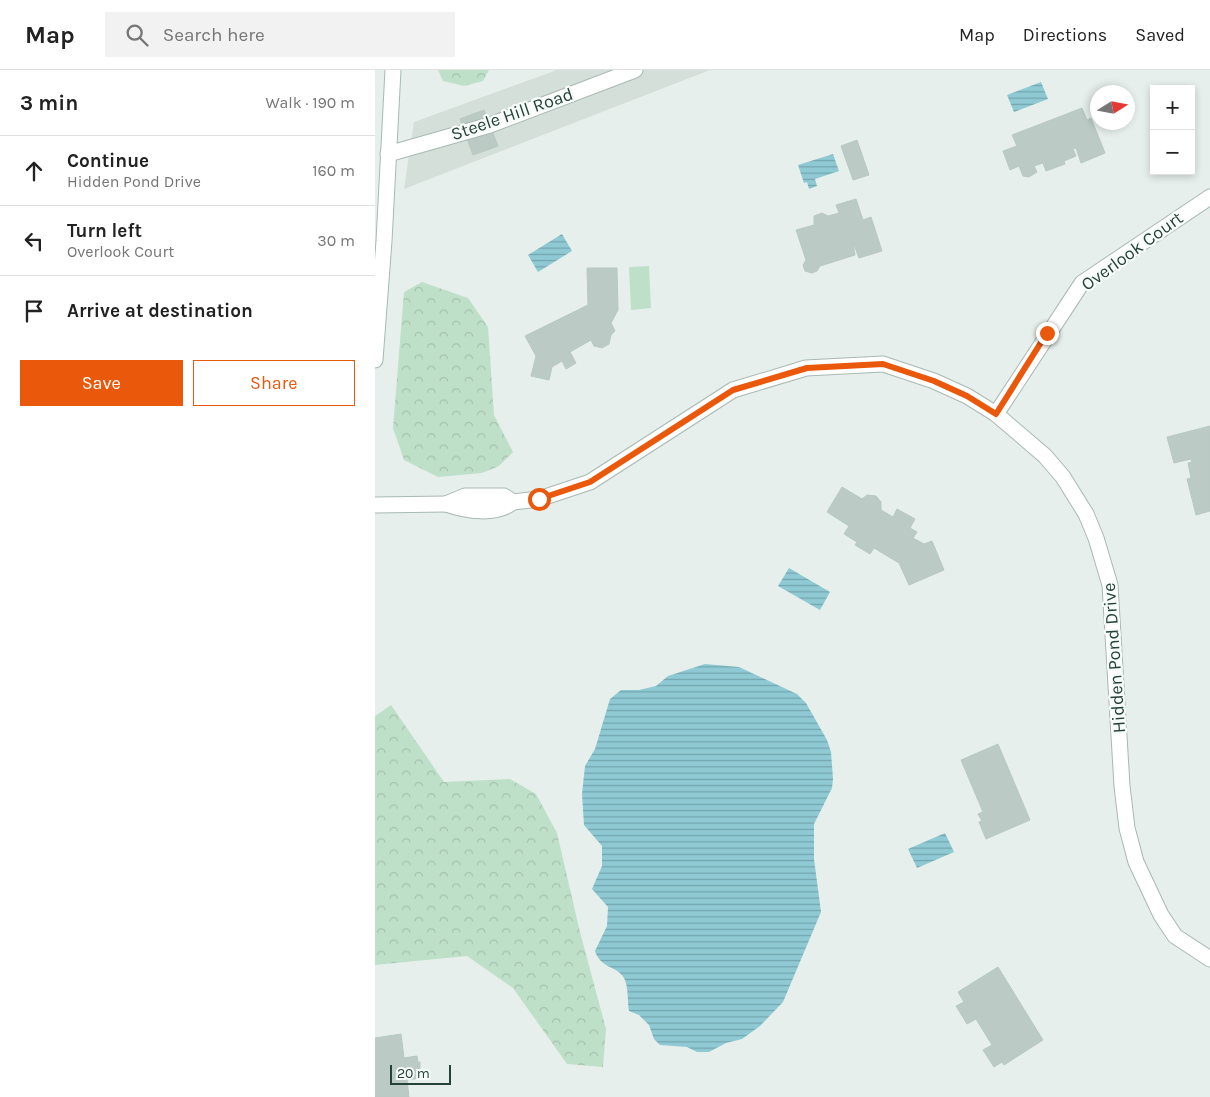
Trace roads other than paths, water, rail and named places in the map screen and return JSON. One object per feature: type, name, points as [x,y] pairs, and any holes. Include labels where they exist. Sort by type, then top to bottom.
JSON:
[{"type":"street","points":[[375,360],[393,70]]},
{"type":"street","name":"Steele Hill Road","points":[[388,154],[490,125],[635,70]]},
{"type":"street","name":"Overlook Court","points":[[996,414],[1082,283],[1210,197]]},
{"type":"street","name":"Hidden Pond Drive","points":[[375,505],[445,504],[465,510],[501,509],[513,502],[539,499],[590,482],[733,390],[807,368],[883,364],[934,381],[967,396],[996,414],[1045,456],[1063,477],[1084,509],[1096,538],[1110,585],[1122,786],[1127,828],[1136,862],[1161,914],[1175,936],[1210,959]]},
{"type":"water","points":[[1041,82],[1048,99],[1014,112],[1007,95]]},
{"type":"water","points":[[833,154],[839,171],[815,179],[817,186],[809,189],[807,182],[804,183],[798,165]]},
{"type":"water","points":[[562,234],[572,251],[538,272],[528,255]]},
{"type":"water","points":[[789,568],[830,592],[820,610],[778,586]]},
{"type":"water","points":[[705,664],[739,667],[797,694],[806,703],[827,740],[831,752],[833,779],[832,788],[814,824],[814,859],[821,912],[783,1002],[760,1026],[742,1039],[726,1043],[709,1052],[697,1052],[687,1047],[660,1045],[654,1039],[649,1025],[639,1015],[629,1011],[624,978],[601,961],[595,951],[607,926],[608,907],[592,889],[602,866],[602,846],[584,825],[582,794],[585,766],[595,749],[610,699],[621,690],[639,690],[656,686],[668,676]]},
{"type":"water","points":[[945,833],[954,852],[917,868],[908,849]]}]
